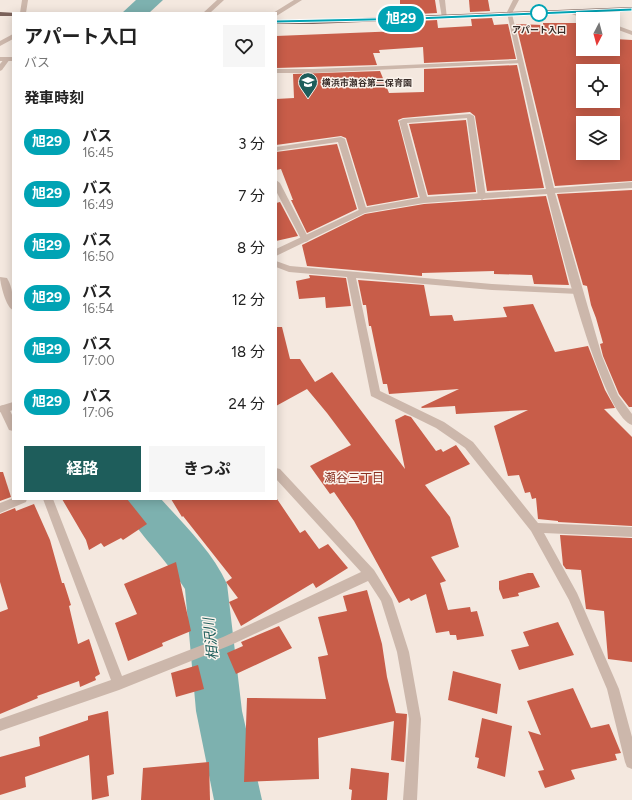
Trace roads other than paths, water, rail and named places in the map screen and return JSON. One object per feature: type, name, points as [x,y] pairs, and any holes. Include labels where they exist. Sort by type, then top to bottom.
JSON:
[{"type":"main road","points":[[277,22],[445,18],[632,9]]},
{"type":"main road","points":[[0,14],[12,14]]},
{"type":"street","points":[[23,12],[25,0]]},
{"type":"street","points":[[207,12],[221,0]]},
{"type":"street","points":[[277,13],[299,0]]},
{"type":"street","points":[[442,0],[445,18]]},
{"type":"street","points":[[516,0],[509,14],[562,240],[604,373],[614,398],[632,421]]},
{"type":"street","points":[[571,12],[576,14]]},
{"type":"street","points":[[620,29],[632,33]]},
{"type":"street","points":[[0,44],[12,37]]},
{"type":"street","points":[[0,69],[7,59]]},
{"type":"street","points":[[277,71],[312,71],[520,62]]},
{"type":"street","points":[[424,200],[403,121],[470,116],[482,196]]},
{"type":"street","points":[[277,149],[341,139],[363,211]]},
{"type":"street","points":[[277,185],[305,239]]},
{"type":"street","points":[[277,253],[363,211],[424,200],[551,191],[555,189],[632,185]]},
{"type":"street","points":[[277,264],[289,269],[492,288],[578,291]]},
{"type":"street","points":[[351,274],[375,393],[440,425],[469,445],[535,528],[573,597],[614,689],[632,762]]},
{"type":"street","points":[[0,280],[4,280],[12,304]]},
{"type":"street","points":[[9,408],[12,422]]},
{"type":"street","points":[[277,473],[370,574],[386,599],[403,652],[415,719],[410,800]]},
{"type":"street","points":[[0,508],[20,500]]},
{"type":"street","points":[[48,500],[120,684]]},
{"type":"street","points":[[535,528],[632,532]]},
{"type":"street","points":[[0,725],[120,684],[201,650],[227,641],[370,574]]},
{"type":"waterway","name":"相沢川","points":[[135,12],[151,0]]},
{"type":"waterway","name":"相沢川","points":[[140,500],[145,509],[192,563],[206,584],[219,711],[238,800]]},
{"type":"place","name":"アパート入口","points":[[539,13]]},
{"type":"place","name":"横浜市瀬谷第二保育園","points":[[308,99]]},
{"type":"district","name":"瀬谷三丁目","points":[[354,478]]}]
